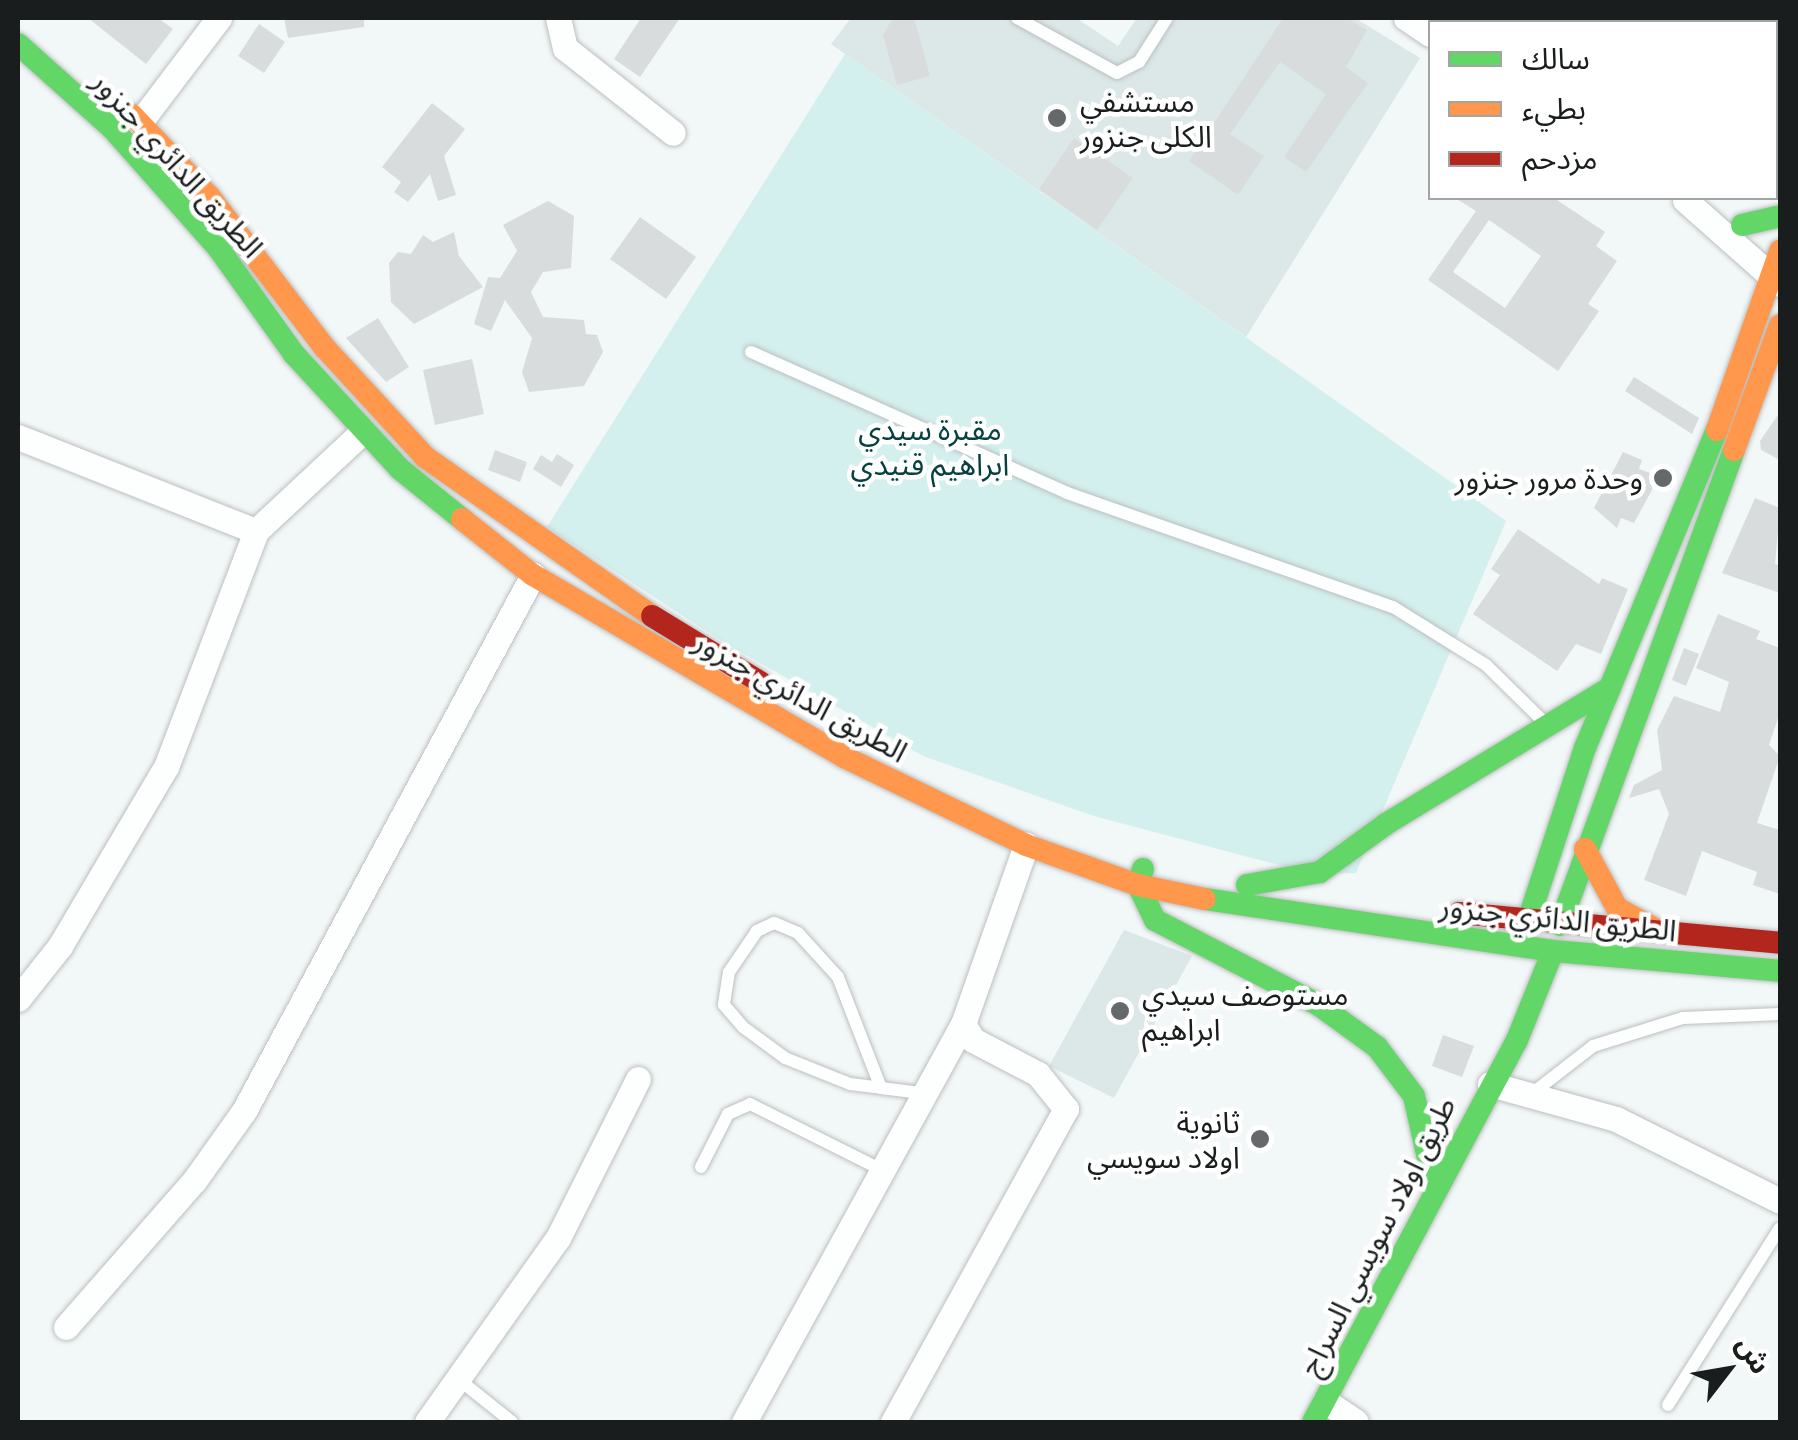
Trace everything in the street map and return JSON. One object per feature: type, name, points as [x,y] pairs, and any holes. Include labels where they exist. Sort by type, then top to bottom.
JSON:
[{"type":"main road","name":"الطريق الدائري جنزور","points":[[18,18],[140,122],[209,196],[324,347],[426,457],[624,599],[835,728],[991,806],[1141,874],[1560,925],[1780,943]]},
{"type":"main road","name":"الطريق الدائري جنزور","points":[[18,44],[112,128],[219,248],[294,354],[362,432],[533,575],[844,758],[1026,845],[1284,916],[1521,947],[1780,971]]},
{"type":"main road","points":[[1742,225],[1780,216]]},
{"type":"main road","points":[[1528,921],[1613,681],[1726,410],[1775,280],[1780,250]]},
{"type":"main road","points":[[1560,925],[1644,686],[1780,325]]},
{"type":"main road","points":[[1247,886],[1320,872],[1613,681],[1644,686]]},
{"type":"main road","points":[[1585,849],[1617,908],[1660,932]]},
{"type":"main road","points":[[1141,874],[1145,908],[1162,924],[1319,1005],[1377,1047],[1414,1096],[1430,1164],[1440,1178]]},
{"type":"main road","points":[[1491,1081],[1521,947]]},
{"type":"main road","points":[[1491,1081],[1517,1040],[1553,950]]},
{"type":"main road","name":"طريق اولاد سويسي السراج","points":[[1319,1412],[1491,1081]]},
{"type":"street","points":[[140,122],[219,18]]},
{"type":"street","points":[[558,18],[566,48],[673,133]]},
{"type":"street","points":[[1406,18],[1428,33]]},
{"type":"street","points":[[1684,200],[1775,280]]},
{"type":"street","points":[[1685,200],[1742,225],[1780,250]]},
{"type":"street","points":[[18,999],[60,946],[166,767],[256,531],[362,432]]},
{"type":"street","points":[[18,438],[256,531]]},
{"type":"street","points":[[66,1327],[194,1181],[244,1112],[533,575]]},
{"type":"street","points":[[744,1422],[921,1092],[964,1024],[1026,845]]},
{"type":"street","points":[[893,1422],[1066,1109],[1038,1074],[973,1040],[964,1024]]},
{"type":"street","points":[[427,1422],[462,1382],[558,1238],[638,1079]]},
{"type":"street","points":[[1491,1081],[1616,1119],[1780,1201]]},
{"type":"street","points":[[1319,1412],[1356,1422]]},
{"type":"lane","points":[[1017,18],[1117,73],[1139,62],[1166,18]]},
{"type":"lane","points":[[751,352],[1068,492],[1393,606],[1486,666],[1548,726]]},
{"type":"lane","points":[[880,1088],[838,977],[798,933],[774,924],[757,931],[729,972],[724,1006],[785,1058],[850,1084],[880,1088],[921,1092]]},
{"type":"lane","points":[[1534,1092],[1594,1046],[1611,1040],[1683,1018],[1780,1014]]},
{"type":"lane","points":[[701,1167],[728,1114],[750,1104],[880,1169]]},
{"type":"lane","points":[[1668,1405],[1780,1228]]},
{"type":"lane","points":[[462,1382],[512,1422]]},
{"type":"shaded area","points":[[851,18],[1076,18],[1118,46],[1137,18],[1355,18],[1420,58],[1246,337],[831,44]]},
{"type":"shaded area","name":"مستوصف سيدي ابراهيم","points":[[1124,930],[1192,956],[1114,1098],[1049,1066]]},
{"type":"green space","name":"مقبرة سيدي ابراهيم قنيدي","points":[[845,54],[1506,521],[1356,873],[1313,874],[1094,816],[923,756],[720,640],[547,527]]},
{"type":"building","points":[[88,18],[158,18],[173,29],[146,64]]},
{"type":"building","points":[[284,18],[364,18],[364,27],[288,38]]},
{"type":"building","points":[[641,18],[680,18],[640,77],[614,59]]},
{"type":"building","points":[[893,18],[914,18],[930,76],[897,85],[883,35]]},
{"type":"building","points":[[1283,18],[1347,18],[1367,30],[1346,67],[1368,83],[1306,172],[1284,157],[1326,94],[1280,62],[1230,134],[1264,156],[1238,195],[1189,161]]},
{"type":"building","points":[[259,24],[285,42],[264,73],[238,56]]},
{"type":"building","points":[[432,103],[465,129],[444,156],[456,195],[438,201],[430,174],[408,202],[394,192],[401,182],[382,167]]},
{"type":"building","points":[[1074,138],[1133,178],[1097,230],[1039,189]]},
{"type":"building","points":[[1458,200],[1557,200],[1605,232],[1596,246],[1617,261],[1588,304],[1599,311],[1558,371],[1428,280],[1476,211]],"holes":[[[1489,220],[1541,256],[1505,308],[1453,272]]]},
{"type":"building","points":[[548,201],[574,216],[571,268],[543,272],[531,292],[543,317],[584,320],[586,334],[597,335],[603,352],[584,386],[529,392],[522,372],[532,338],[505,300],[491,331],[474,324],[488,277],[500,278],[517,251],[503,225]]},
{"type":"building","points":[[640,217],[696,257],[666,299],[610,259]]},
{"type":"building","points":[[454,232],[459,256],[483,287],[414,324],[391,302],[389,263],[398,252],[411,254],[423,235],[433,242]]},
{"type":"building","points":[[378,318],[409,367],[386,382],[346,338]]},
{"type":"building","points":[[472,359],[484,414],[435,425],[423,370]]},
{"type":"building","points":[[1634,377],[1699,418],[1692,434],[1625,391]]},
{"type":"building","points":[[1780,412],[1780,460],[1761,450],[1760,441]]},
{"type":"building","points":[[495,450],[527,462],[520,482],[488,470]]},
{"type":"building","points":[[1623,452],[1642,460],[1639,469],[1653,474],[1652,490],[1634,523],[1621,518],[1617,528],[1594,508]]},
{"type":"building","points":[[557,454],[574,465],[561,487],[533,469],[541,455],[552,462]]},
{"type":"building","points":[[1755,498],[1780,508],[1775,564],[1780,566],[1780,593],[1722,573]]},
{"type":"building","points":[[1518,529],[1599,584],[1602,578],[1628,589],[1601,654],[1576,644],[1557,671],[1473,614],[1500,575],[1491,569]]},
{"type":"building","points":[[1718,614],[1760,631],[1756,639],[1780,648],[1780,712],[1769,745],[1780,756],[1757,823],[1780,830],[1780,894],[1753,885],[1757,872],[1702,851],[1686,896],[1644,880],[1669,814],[1659,789],[1629,798],[1634,785],[1662,770],[1657,730],[1674,696],[1720,712],[1729,682],[1696,668]]},
{"type":"building","points":[[1684,648],[1699,654],[1686,686],[1672,680]]},
{"type":"building","points":[[1443,1035],[1474,1046],[1462,1077],[1432,1066]]},
{"type":"traffic: fast","points":[[18,44],[112,128],[219,249],[294,354],[400,469],[462,519]]},
{"type":"traffic: fast","points":[[1742,225],[1780,216]]},
{"type":"traffic: fast","points":[[1528,921],[1585,748],[1717,430]]},
{"type":"traffic: fast","points":[[1560,925],[1734,450]]},
{"type":"traffic: fast","points":[[1247,885],[1320,872],[1386,824],[1610,688]]},
{"type":"traffic: fast","points":[[1143,869],[1138,885],[1155,920],[1319,1005],[1377,1047],[1414,1096],[1429,1163],[1440,1178]]},
{"type":"traffic: fast","points":[[1205,899],[1553,951],[1780,971]]},
{"type":"traffic: fast","points":[[1313,1422],[1517,1040],[1553,951]]},
{"type":"traffic: slow","points":[[132,115],[209,196],[324,347],[425,457],[652,616]]},
{"type":"traffic: slow","points":[[1717,430],[1780,251]]},
{"type":"traffic: slow","points":[[1734,450],[1780,325]]},
{"type":"traffic: slow","points":[[462,519],[533,575],[844,757],[1026,845],[1138,885],[1205,899]]},
{"type":"traffic: slow","points":[[1585,849],[1617,908],[1653,928]]},
{"type":"traffic: jam","points":[[652,616],[760,682]]},
{"type":"traffic: jam","points":[[1459,913],[1780,943]]},
{"type":"place","name":"مستشفي الكلى جنزور","points":[[1057,118]]},
{"type":"place","name":"وحدة مرور جنزور","points":[[1663,478]]},
{"type":"place","name":"مستوصف سيدي ابراهيم","points":[[1120,1011]]},
{"type":"place","name":"ثانوية اولاد سويسي","points":[[1260,1139]]}]
